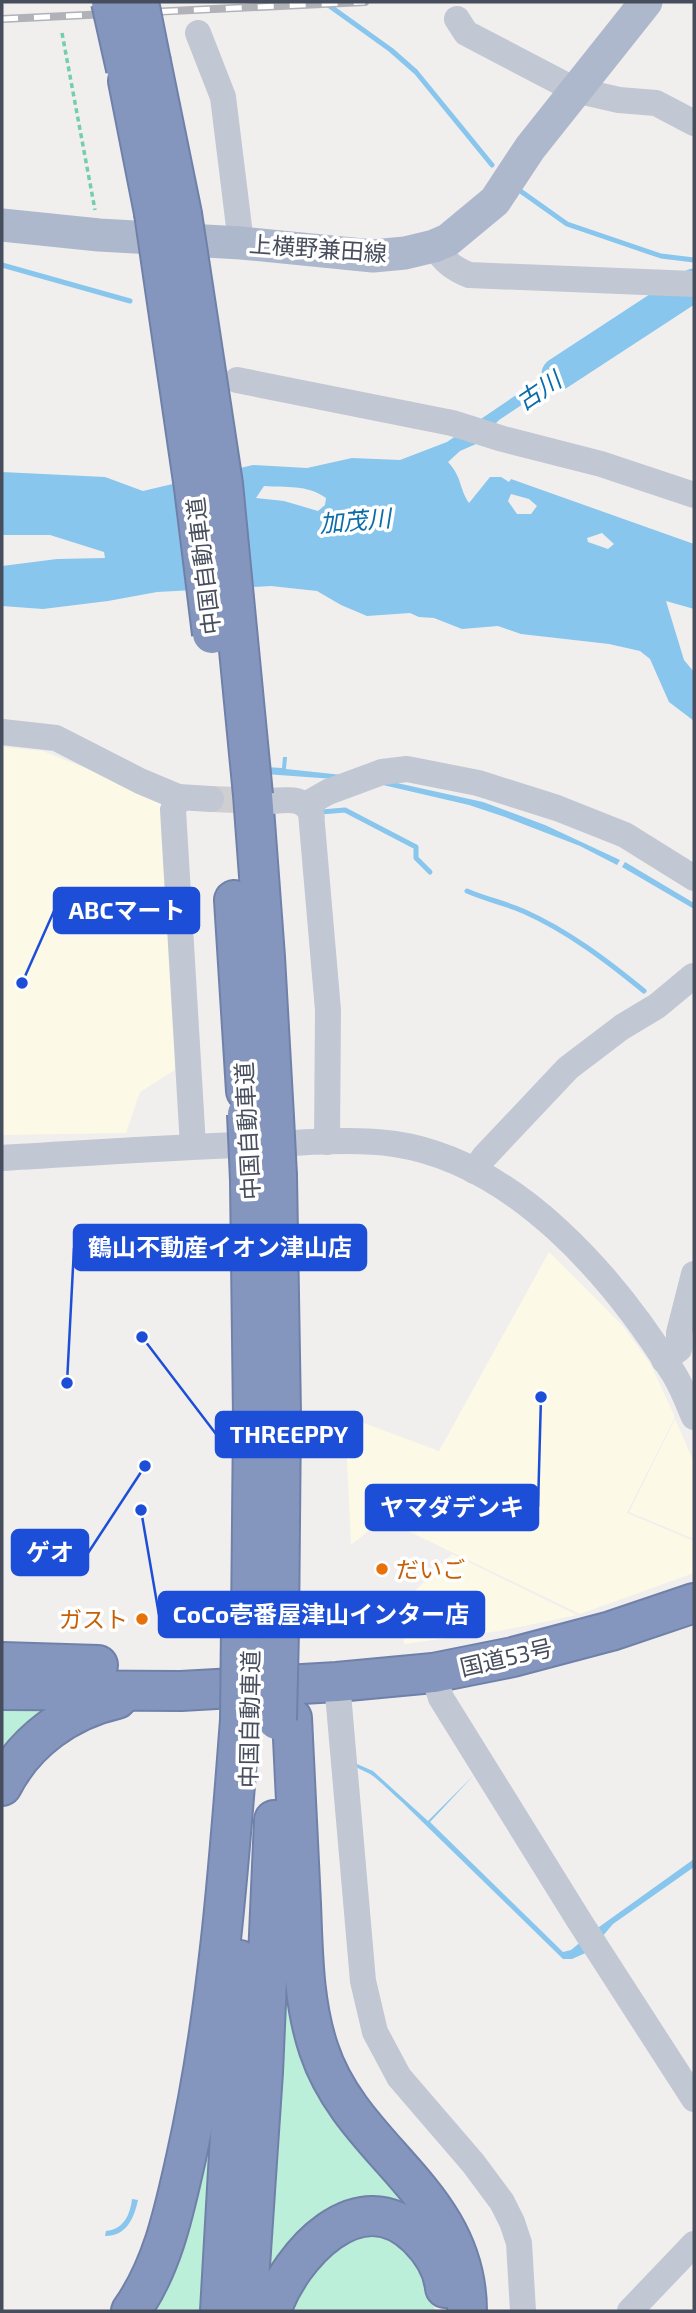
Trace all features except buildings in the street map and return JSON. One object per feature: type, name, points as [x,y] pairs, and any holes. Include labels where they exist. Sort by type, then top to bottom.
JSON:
[{"type":"highway","name":"中国自動車道","points":[[111,2],[139,65]]},
{"type":"highway","name":"中国自動車道","points":[[139,2],[139,65],[168,214],[194,488],[239,797],[264,1178],[267,1416],[264,2059],[247,2311]]},
{"type":"highway","name":"国道53号","points":[[2,1690],[181,1691],[324,1683],[433,1673],[513,1657],[599,1634],[694,1603]]},
{"type":"highway","name":"国道53号","points":[[2,1662],[181,1669],[324,1683]]},
{"type":"highway","points":[[2,1786],[20,1757],[36,1741],[74,1713],[120,1698],[181,1691]]},
{"type":"highway","name":"中国自動車道","points":[[220,2311],[244,1892],[264,1720]]},
{"type":"highway","points":[[131,2311],[155,2272],[163,2248],[197,2106],[222,1926],[264,1720]]},
{"type":"highway","points":[[264,1720],[305,1981],[319,2050],[345,2104],[418,2188],[447,2227],[464,2273],[467,2311]]},
{"type":"highway","points":[[271,2311],[288,2275],[315,2242],[348,2221],[366,2217],[384,2218],[401,2224],[429,2248],[440,2266],[445,2282],[446,2311]]},
{"type":"main road","name":"上横野兼田線","points":[[2,225],[373,256],[405,253],[434,246],[448,240],[495,201],[530,148],[646,2]]},
{"type":"street","points":[[457,19],[466,33],[575,90],[619,100],[656,103],[694,123]]},
{"type":"street","points":[[198,33],[223,97],[242,243]]},
{"type":"street","points":[[434,246],[443,260],[469,275],[694,284]]},
{"type":"street","points":[[237,380],[452,423],[601,464],[694,495]]},
{"type":"street","points":[[2,732],[56,737],[140,781],[178,797],[299,800],[307,804],[311,813],[328,1010],[327,1142]]},
{"type":"street","points":[[307,804],[328,792],[382,772],[407,769],[478,783],[556,808],[625,835],[694,878]]},
{"type":"street","points":[[178,797],[173,810],[193,1146]]},
{"type":"street","points":[[474,1171],[568,1068],[621,1027],[657,1006],[693,976]]},
{"type":"street","points":[[2,1158],[193,1146],[327,1142],[395,1144],[437,1156],[505,1187],[538,1213],[571,1245],[640,1323],[675,1376],[694,1417]]},
{"type":"street","points":[[664,1360],[679,1349],[680,1333],[694,1274]]},
{"type":"street","points":[[433,1673],[441,1698],[694,2099]]},
{"type":"street","points":[[324,1683],[363,1981],[375,2032],[399,2077],[473,2163],[502,2202],[519,2243],[523,2311]]},
{"type":"street","points":[[631,2311],[694,2244]]},
{"type":"path","points":[[62,33],[99,234]]},
{"type":"shaded area","points":[[2,747],[43,751],[132,787],[165,805],[175,1070],[140,1092],[126,1133],[2,1135]]},
{"type":"shaded area","points":[[549,1252],[623,1326],[651,1365],[675,1417],[627,1513],[694,1541],[694,1573],[580,1614],[383,1519],[351,1545],[345,1416],[439,1451]]},
{"type":"shaded area","points":[[675,1419],[694,1462],[694,1539],[629,1512]]},
{"type":"shaded area","points":[[452,1554],[577,1615],[499,1631],[404,1644],[400,1606]]},
{"type":"green space","points":[[2,1710],[39,1711],[45,1716],[2,1757]]},
{"type":"green space","points":[[288,1888],[299,2003],[433,2221],[387,2208],[263,2296]]},
{"type":"green space","points":[[225,1966],[203,2311],[141,2311]]},
{"type":"green space","points":[[385,2233],[420,2258],[435,2303],[434,2311],[283,2311],[330,2242]]},
{"type":"water","name":"加茂川","points":[[590,345],[597,355],[499,420],[476,444],[460,451],[448,462],[456,473],[469,503],[490,477],[501,477],[694,544],[694,609],[666,601],[684,660],[694,672],[694,721],[669,702],[650,659],[640,651],[609,644],[521,634],[498,626],[462,629],[434,618],[410,613],[367,616],[317,591],[271,586],[157,592],[43,609],[2,606],[2,566],[57,559],[105,558],[104,552],[50,535],[2,535],[2,472],[105,477],[143,491],[253,465],[307,468],[352,458],[400,460],[447,442]],"holes":[[[264,486],[311,490],[326,498],[325,505],[318,511],[284,501],[256,498]],[[511,494],[529,499],[537,506],[531,514],[517,514],[508,501]],[[602,533],[614,544],[608,549],[588,542],[587,538]]]},
{"type":"water","points":[[283,757],[287,757],[286,769],[352,776],[348,780],[265,774],[265,767],[282,768]]},
{"type":"water","points":[[388,781],[483,802],[545,825],[620,860],[617,865],[580,846],[469,805],[383,785]]},
{"type":"water","points":[[625,862],[694,903],[694,909],[622,867]]},
{"type":"water","points":[[350,1761],[373,1771],[428,1821],[474,1775],[430,1822],[563,1952],[571,1950],[694,1859],[694,1867],[613,1924],[590,1951],[572,1959],[563,1959],[402,1802],[374,1777]]},
{"type":"water","points":[[132,2199],[138,2200],[128,2225],[119,2233],[105,2236],[106,2231],[112,2230],[125,2220]]},
{"type":"waterway","points":[[324,2],[391,50],[416,72],[492,165]]},
{"type":"waterway","points":[[519,190],[567,224],[661,256],[694,260]]},
{"type":"waterway","points":[[2,265],[130,301]]},
{"type":"waterway","name":"古川","points":[[558,374],[694,285]]},
{"type":"waterway","points":[[322,817],[321,812],[345,810],[416,847],[416,858],[430,872]]},
{"type":"waterway","points":[[467,891],[516,908],[556,928],[601,957],[644,991]]},
{"type":"tunnel","points":[[211,799],[267,801]]},
{"type":"railway","points":[[2,19],[365,2]]},
{"type":"place","name":"ABCマート","points":[[22,983]]},
{"type":"place","name":"THREEPPY","points":[[142,1337]]},
{"type":"place","name":"鶴山不動産イオン津山店","points":[[67,1383]]},
{"type":"place","name":"ヤマダデンキ","points":[[541,1397]]},
{"type":"place","name":"ゲオ","points":[[145,1466]]},
{"type":"place","name":"CoCo壱番屋津山インター店","points":[[141,1510]]},
{"type":"place","name":"だいご","points":[[382,1569]]},
{"type":"place","name":"ガスト","points":[[142,1619]]}]
